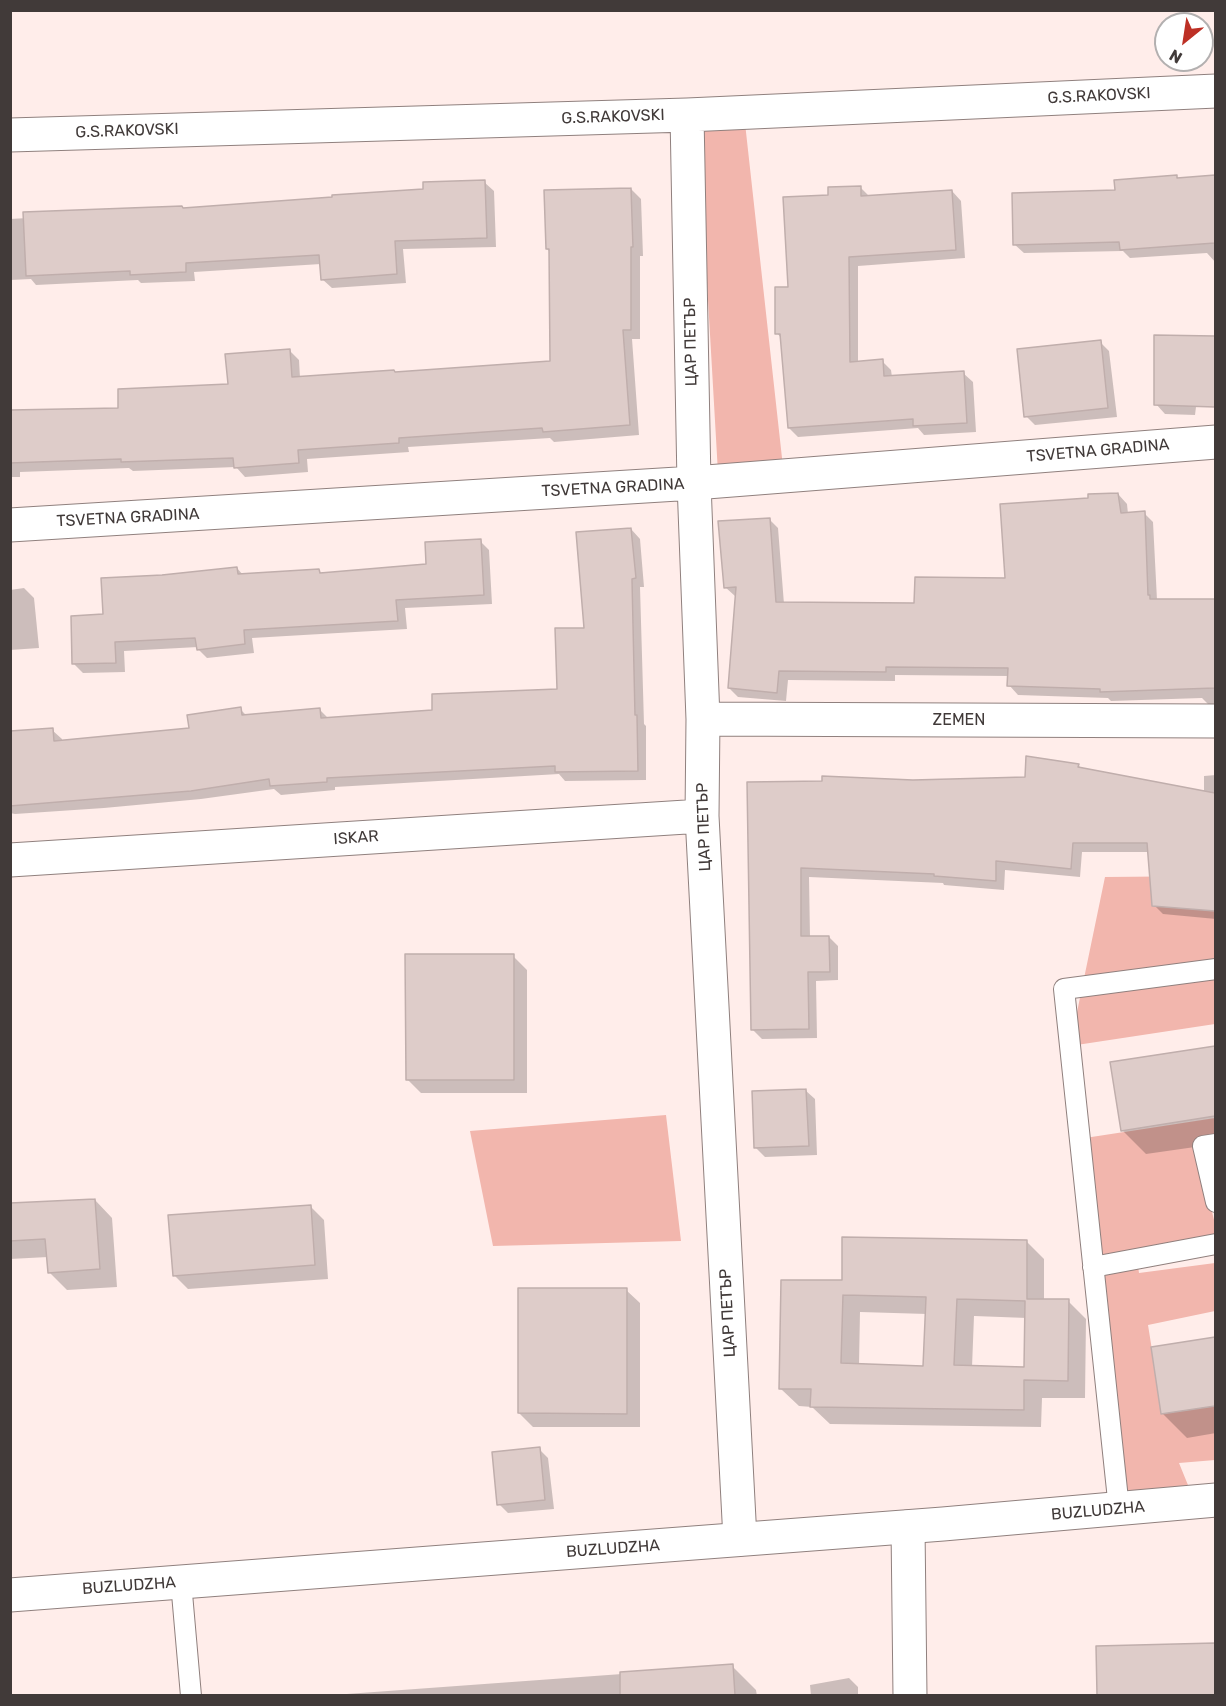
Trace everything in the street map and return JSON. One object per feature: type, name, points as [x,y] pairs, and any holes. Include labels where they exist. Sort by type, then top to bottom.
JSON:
[{"type":"street","name":"G.S.RAKOVSKI","points":[[10,135],[687,115],[1215,91]]},
{"type":"street","name":"ЦАР ПЕТЪР","points":[[687,115],[694,483],[703,719],[702,816],[740,1539]]},
{"type":"street","name":"TSVETNA GRADINA","points":[[10,525],[694,483],[1215,442]]},
{"type":"street","name":"ZEMEN","points":[[703,719],[1215,721]]},
{"type":"street","name":"ISKAR","points":[[10,860],[702,816]]},
{"type":"street","name":"BUZLUDZHA","points":[[10,1595],[908,1527],[1215,1500]]},
{"type":"street","points":[[908,1527],[910,1695]]},
{"type":"lane","points":[[1119,1509],[1064,989],[1215,969]]},
{"type":"lane","points":[[1215,1144],[1203,1146],[1215,1203]]},
{"type":"lane","points":[[1093,1267],[1215,1244]]},
{"type":"lane","points":[[181,1582],[191,1695]]},
{"type":"shaded area","points":[[745,123],[783,467],[718,473],[698,126]]},
{"type":"shaded area","points":[[1215,876],[1215,1024],[1070,1046],[1105,877]]},
{"type":"shaded area","points":[[666,1115],[681,1241],[493,1246],[470,1131]]},
{"type":"shaded area","points":[[1215,1118],[1215,1140],[1195,1143],[1215,1224],[1215,1239],[1136,1253],[1139,1273],[1215,1263],[1215,1311],[1148,1325],[1160,1400],[1215,1391],[1215,1460],[1179,1463],[1190,1490],[1127,1500],[1085,1138]]},
{"type":"building","points":[[1177,175],[1177,178],[1215,175],[1215,243],[1120,250],[1119,242],[1013,245],[1012,193],[1115,190],[1114,180]]},
{"type":"building","points":[[485,180],[487,238],[395,241],[397,274],[321,280],[319,255],[186,263],[186,272],[130,275],[130,271],[26,276],[23,212],[182,206],[183,208],[423,189],[423,182]]},
{"type":"building","points":[[861,186],[861,196],[952,190],[956,250],[849,257],[850,362],[883,359],[884,376],[964,371],[967,423],[913,426],[913,419],[788,428],[780,334],[775,334],[775,287],[788,287],[783,197],[828,195],[828,187]]},
{"type":"building","points":[[631,188],[633,247],[631,247],[631,330],[623,330],[630,425],[543,432],[542,428],[399,438],[399,443],[298,450],[299,463],[234,468],[233,458],[10,463],[10,410],[118,408],[118,389],[228,384],[225,354],[290,349],[292,377],[550,361],[549,249],[546,249],[544,190]]},
{"type":"building","points":[[1154,335],[1215,336],[1215,407],[1154,405]]},
{"type":"building","points":[[1101,340],[1108,408],[1024,417],[1017,349]]},
{"type":"building","points":[[1118,493],[1121,513],[1145,511],[1150,599],[1215,599],[1215,688],[1100,692],[1100,689],[1007,686],[1008,668],[886,667],[886,672],[779,671],[777,693],[728,688],[736,587],[724,588],[718,521],[770,518],[776,602],[914,603],[915,577],[1005,578],[1000,504],[1088,498],[1088,494]]},
{"type":"building","points":[[631,528],[636,578],[632,579],[638,771],[555,772],[555,766],[327,778],[327,782],[270,786],[269,779],[191,791],[10,806],[10,731],[53,728],[54,741],[189,728],[187,715],[241,707],[242,715],[320,708],[321,718],[432,710],[432,694],[557,689],[555,628],[584,628],[576,532]]},
{"type":"building","points":[[481,539],[484,595],[396,600],[398,621],[244,630],[245,644],[197,650],[195,638],[115,642],[116,663],[72,664],[71,616],[103,614],[101,578],[162,575],[237,567],[238,574],[319,569],[320,573],[426,564],[425,542]]},
{"type":"building","points":[[1026,756],[1079,764],[1078,767],[1215,793],[1215,911],[1152,906],[1147,843],[1073,843],[1071,869],[996,861],[996,881],[934,876],[934,874],[801,868],[801,936],[829,936],[830,972],[808,972],[809,1029],[751,1030],[747,782],[822,781],[822,776],[913,780],[1025,777]]},
{"type":"building","points":[[405,954],[514,954],[514,1080],[406,1080]]},
{"type":"building","points":[[1215,1046],[1215,1116],[1121,1131],[1110,1062]]},
{"type":"building","points":[[806,1089],[809,1146],[754,1148],[752,1091]]},
{"type":"building","points":[[95,1199],[100,1269],[48,1273],[45,1239],[10,1241],[10,1203]]},
{"type":"building","points":[[311,1205],[315,1265],[173,1276],[168,1215]]},
{"type":"building","points":[[842,1237],[1027,1240],[1027,1299],[1069,1299],[1068,1381],[1024,1380],[1024,1410],[810,1407],[811,1389],[779,1389],[781,1280],[842,1280]],"holes":[[[843,1295],[926,1297],[923,1366],[841,1363]],[[957,1299],[1025,1301],[1024,1367],[954,1365]]]},
{"type":"building","points":[[518,1288],[627,1288],[627,1414],[518,1413]]},
{"type":"building","points":[[1215,1337],[1215,1406],[1161,1414],[1151,1347]]},
{"type":"building","points":[[540,1447],[545,1500],[497,1505],[492,1452]]},
{"type":"building","points":[[1215,1643],[1215,1695],[1097,1695],[1096,1646]]},
{"type":"building","points":[[733,1664],[735,1695],[620,1695],[620,1672]]}]
